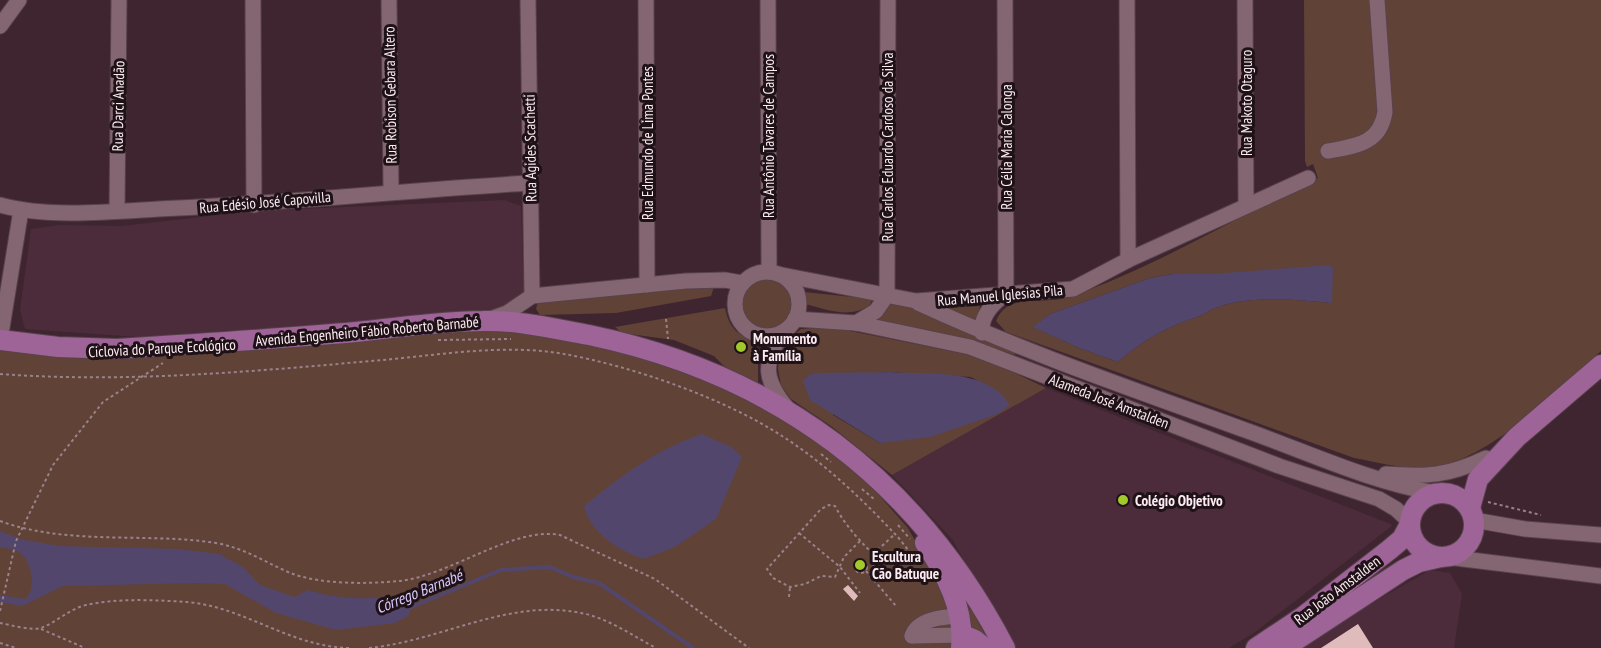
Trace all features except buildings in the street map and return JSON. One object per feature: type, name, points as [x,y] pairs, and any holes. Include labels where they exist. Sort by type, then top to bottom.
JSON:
[{"type":"main road","name":"Avenida Engenheiro Fábio Roberto Barnabé","points":[[0,340],[58,347],[117,349],[484,321],[559,329],[664,355],[695,365],[790,411],[827,437],[867,482],[915,513],[955,563],[978,597],[1005,648]]},
{"type":"main road","points":[[1517,437],[1478,479],[1472,514],[1474,529],[1467,545],[1461,551],[1444,557],[1431,555],[1415,543],[1410,523],[1418,504],[1458,484],[1486,458],[1517,437],[1601,365]]},
{"type":"main road","points":[[867,482],[935,557],[962,633],[985,648]]},
{"type":"main road","points":[[1438,493],[1462,500],[1472,514]]},
{"type":"main road","name":"Rua João Amstalden","points":[[1256,648],[1304,616],[1389,550],[1402,539],[1410,523]]},
{"type":"main road","name":"Rua João Amstalden","points":[[1284,648],[1402,570],[1419,562],[1444,557]]},
{"type":"street","points":[[0,26],[19,0]]},
{"type":"street","name":"Rua Darci Anadão","points":[[117,211],[118,0]]},
{"type":"street","points":[[253,0],[254,205]]},
{"type":"street","name":"Rua Robison Gebara Altero","points":[[389,0],[391,190]]},
{"type":"street","name":"Rua Agides Scachetti","points":[[528,0],[532,296]]},
{"type":"street","name":"Rua Edmundo de Lima Pontes","points":[[646,0],[647,285]]},
{"type":"street","name":"Rua Antônio Tavares de Campos","points":[[768,0],[773,273]]},
{"type":"street","name":"Rua Carlos Eduardo Cardoso da Silva","points":[[887,295],[888,0]]},
{"type":"street","name":"Rua Célia Maria Calonga","points":[[1005,0],[1006,293]]},
{"type":"street","points":[[1127,0],[1128,260]]},
{"type":"street","name":"Rua Makoto Otaguro","points":[[1245,0],[1246,206]]},
{"type":"street","points":[[1328,151],[1369,142],[1383,123],[1385,112],[1377,0]]},
{"type":"street","name":"Rua Manuel Iglesias Pila","points":[[773,273],[916,302],[1073,289],[1128,260],[1308,178]]},
{"type":"street","name":"Rua Edésio José Capovilla","points":[[0,205],[21,210],[117,211],[254,205],[391,190],[530,183]]},
{"type":"street","points":[[0,340],[21,210]]},
{"type":"street","points":[[783,332],[765,337],[751,333],[740,323],[735,310],[735,295],[742,283],[759,273],[773,273],[791,284],[797,295],[798,307],[795,319],[783,332],[770,356],[769,375],[775,394],[790,411]]},
{"type":"street","points":[[484,321],[507,313],[532,296],[686,281],[725,280],[742,283]]},
{"type":"street","points":[[982,333],[981,326],[988,311],[1006,293]]},
{"type":"street","points":[[856,323],[876,311],[887,295]]},
{"type":"street","name":"Alameda José Amstalden","points":[[916,302],[982,333],[1362,473],[1438,493]]},
{"type":"street","name":"Alameda José Amstalden","points":[[795,319],[856,323],[970,347],[1279,466],[1379,499],[1396,509],[1410,523]]},
{"type":"street","points":[[1362,473],[1434,476],[1462,470],[1486,458]]},
{"type":"street","points":[[1472,514],[1525,529],[1601,535]]},
{"type":"street","points":[[1444,557],[1601,576]]},
{"type":"path","points":[[666,319],[668,339]]},
{"type":"path","points":[[428,341],[511,339]]},
{"type":"path","points":[[0,374],[58,378],[139,378],[500,351],[564,354],[675,386],[730,408],[781,435],[843,483],[895,534],[917,562],[926,568]]},
{"type":"path","name":"Ciclovia do Parque Ecológico","points":[[154,361],[166,360]]},
{"type":"path","points":[[0,611],[19,535],[53,465],[103,402],[115,391],[139,378]]},
{"type":"path","points":[[814,448],[832,463]]},
{"type":"path","points":[[1478,479],[1486,502],[1506,509],[1550,517]]},
{"type":"path","points":[[867,482],[876,501]]},
{"type":"path","points":[[861,541],[850,548],[835,577],[821,576],[805,584],[790,586],[773,578],[767,569],[799,533],[829,505],[835,506],[846,525],[861,541],[873,554],[875,582]]},
{"type":"path","points":[[891,517],[912,542]]},
{"type":"path","points":[[0,521],[22,529],[214,543],[255,554],[290,573],[340,582],[382,582],[426,575],[525,537],[547,532],[560,535],[655,579],[749,648]]},
{"type":"path","points":[[799,533],[840,567],[860,593]]},
{"type":"path","points":[[873,554],[895,534]]},
{"type":"path","points":[[848,577],[855,570],[858,561],[865,562],[875,582],[896,606]]},
{"type":"path","points":[[855,570],[861,573],[874,566]]},
{"type":"path","points":[[789,597],[790,586]]},
{"type":"path","points":[[40,628],[67,611],[87,605],[122,601],[189,602],[217,607],[304,642],[350,648]]},
{"type":"path","points":[[369,648],[393,646],[494,617],[543,609],[583,613],[606,621],[656,648]]},
{"type":"path","points":[[0,623],[40,628],[86,648]]},
{"type":"path","points":[[0,643],[16,648]]},
{"type":"shaded area","points":[[1304,0],[1601,0],[1601,351],[1545,402],[1503,435],[1459,460],[1437,467],[1418,468],[1354,458],[1006,332],[996,321],[1009,306],[1028,301],[1069,297],[1133,271],[1318,178],[1313,164],[1307,167],[1305,161]],"holes":[[[1173,274],[1211,274],[1332,303],[1274,299],[1231,303],[1165,330],[1136,347],[1118,362],[1079,348],[1034,327],[1050,314],[1150,278]]]},
{"type":"shaded area","points":[[504,200],[521,206],[524,297],[497,312],[137,337],[25,329],[20,310],[31,229],[59,225],[122,226],[254,211]]},
{"type":"shaded area","points":[[1330,265],[1333,268],[1332,303],[1274,299],[1231,303],[1165,330],[1136,347],[1118,362],[1079,348],[1033,327],[1050,314],[1150,278],[1173,274],[1211,274]]},
{"type":"shaded area","points":[[765,278],[775,280],[783,286],[789,294],[791,304],[789,314],[783,322],[775,328],[765,330],[755,328],[747,322],[741,314],[739,304],[741,294],[747,286],[755,280]]},
{"type":"shaded area","points":[[714,287],[711,296],[616,313],[540,315],[536,309],[538,301],[546,298]]},
{"type":"shaded area","points":[[804,292],[872,299],[870,305],[855,312],[838,312],[806,304]]},
{"type":"shaded area","points":[[889,303],[910,305],[1016,352],[1015,355],[947,334],[873,319]]},
{"type":"shaded area","points":[[980,306],[977,322],[944,308]]},
{"type":"shaded area","points":[[725,308],[729,321],[740,334],[758,340],[758,383],[725,367],[714,356],[674,340],[622,333],[615,327]]},
{"type":"shaded area","points":[[830,327],[965,354],[1009,370],[1046,388],[892,475],[831,426],[791,399],[781,385],[778,369],[780,346],[801,329]],"holes":[[[889,372],[971,377],[998,392],[998,414],[880,443],[833,415],[857,375]]]},
{"type":"shaded area","points":[[472,330],[530,332],[596,343],[682,367],[767,409],[814,439],[870,485],[908,528],[952,606],[955,648],[0,648],[0,351],[114,356]]},
{"type":"shaded area","points":[[889,372],[955,375],[971,379],[986,384],[1000,393],[1010,405],[998,414],[930,437],[880,443],[810,400],[803,381],[816,373]]},
{"type":"shaded area","name":"Colégio Objetivo","points":[[1046,388],[1393,525],[1254,633],[1229,648],[1014,648],[952,539],[892,475]]},
{"type":"shaded area","points":[[702,434],[731,447],[742,457],[716,519],[675,547],[643,559],[606,539],[587,516],[584,506],[640,464],[670,447]]},
{"type":"shaded area","points":[[0,531],[20,539],[59,546],[178,549],[219,554],[243,567],[260,585],[294,597],[308,590],[346,597],[415,598],[408,616],[395,623],[336,630],[276,613],[225,584],[63,586],[22,606],[0,602],[0,595],[25,599],[29,595],[32,582],[30,568],[23,556],[15,550],[0,547]]},
{"type":"shaded area","points":[[1430,570],[1450,573],[1462,594],[1454,648],[1300,648],[1341,621]]},
{"type":"shaded area","points":[[964,603],[971,610],[993,648],[969,631]]},
{"type":"waterway","name":"Córrego Barnabé","points":[[409,608],[501,570],[550,567],[573,577],[599,583],[693,648]]},
{"type":"place","name":"Monumento à Família","points":[[741,347]]},
{"type":"place","name":"Colégio Objetivo","points":[[1123,500]]},
{"type":"place","name":"Escultura Cão Batuque","points":[[860,565]]}]
